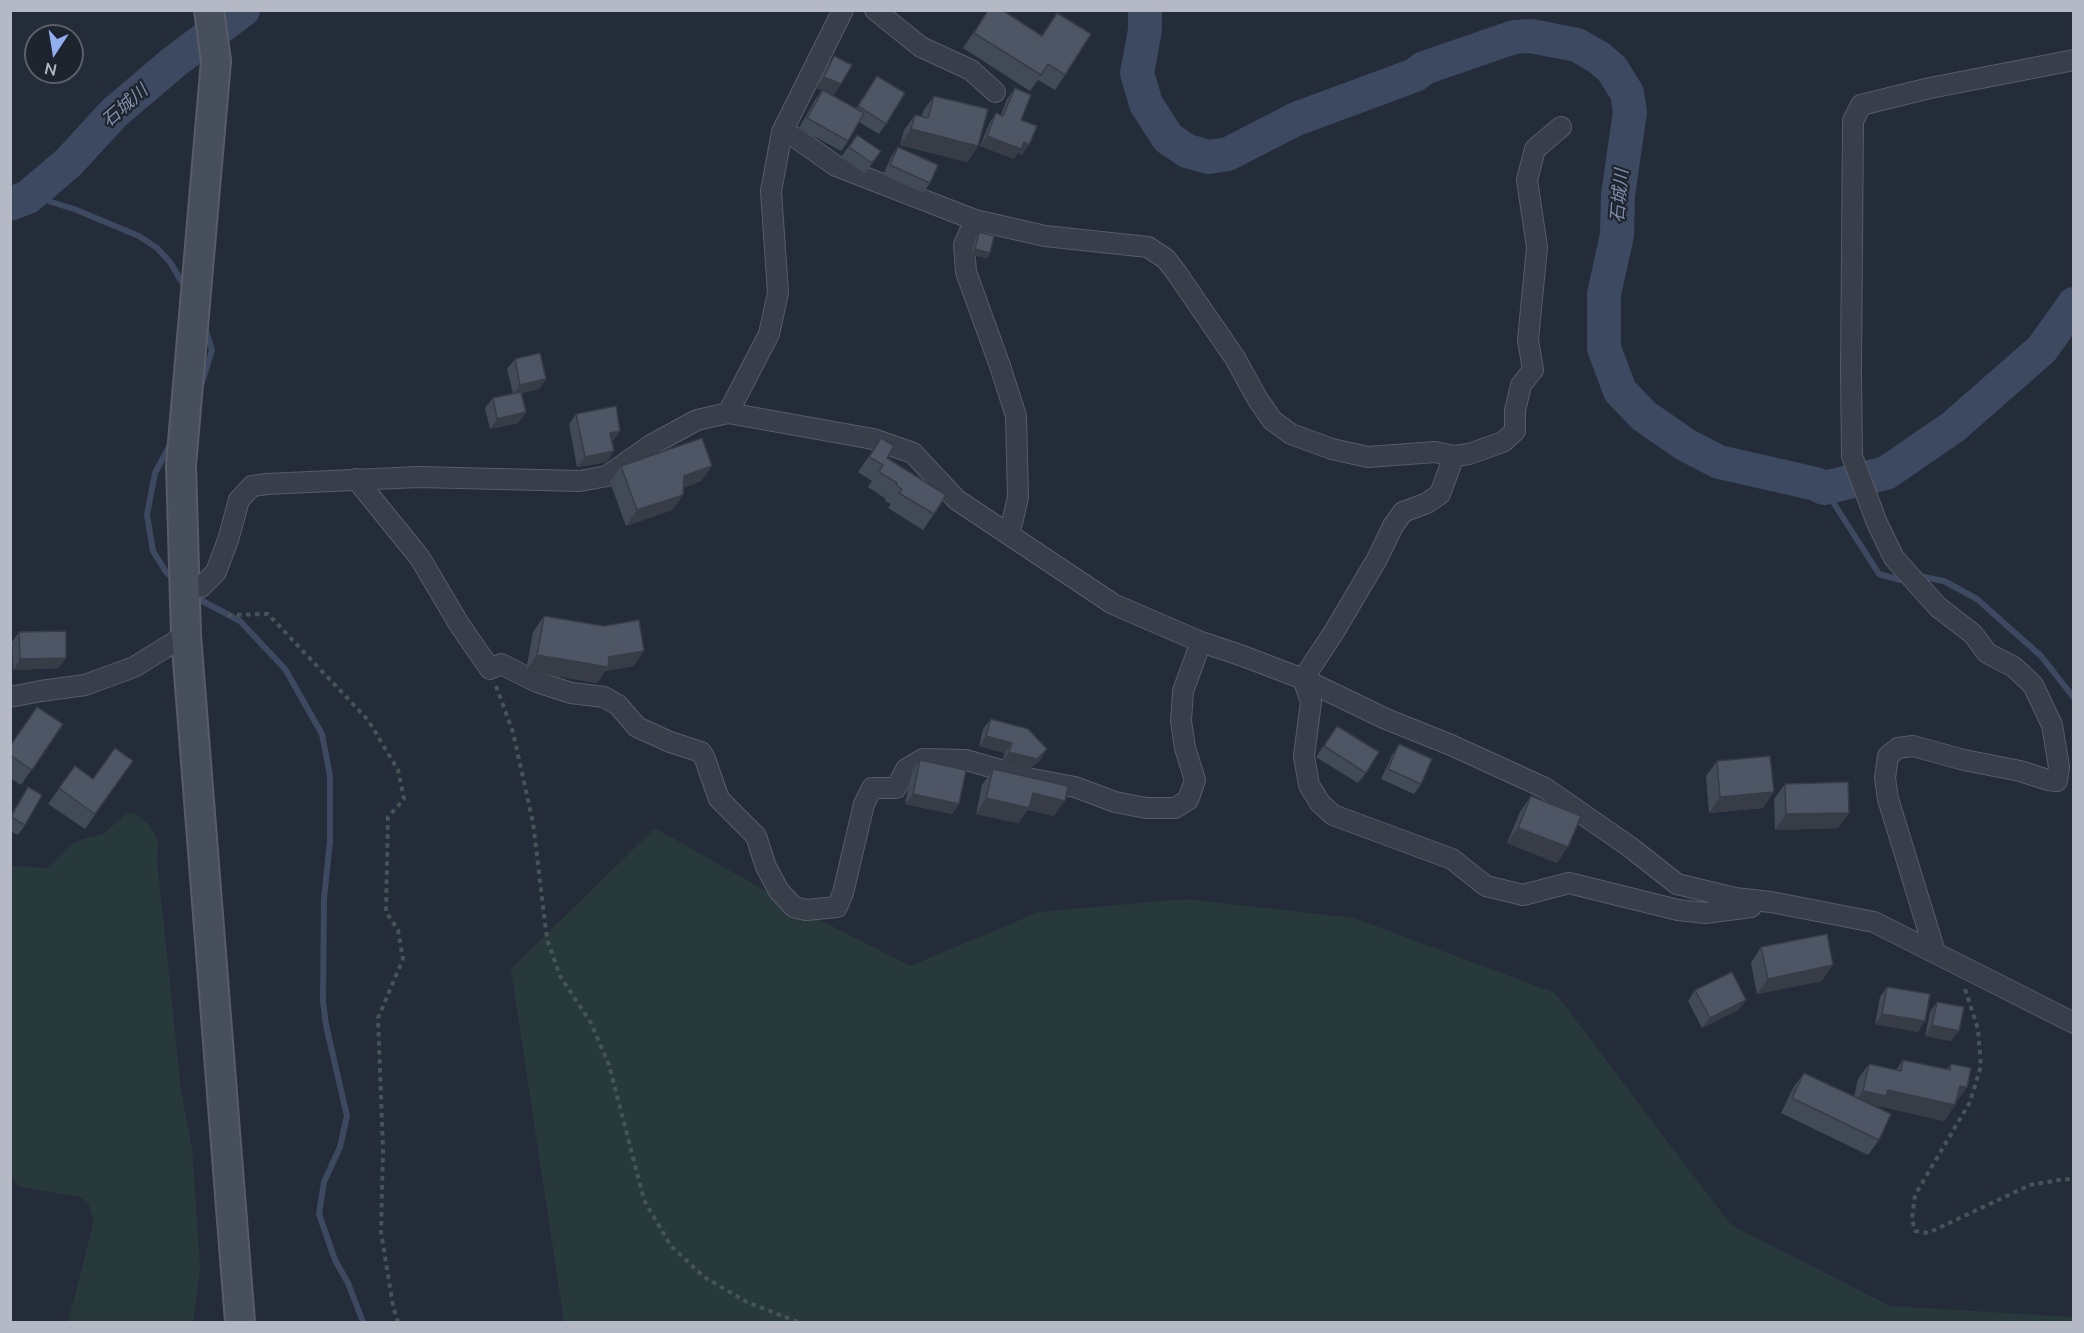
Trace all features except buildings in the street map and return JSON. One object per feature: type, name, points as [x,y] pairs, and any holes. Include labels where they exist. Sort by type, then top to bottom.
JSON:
[{"type":"street","points":[[209,10],[216,61],[181,465],[186,635],[240,1323]]},
{"type":"street","points":[[728,413],[769,334],[778,293],[771,191],[782,132],[843,10]]},
{"type":"street","points":[[875,10],[921,46],[971,70],[995,92]]},
{"type":"street","points":[[1935,952],[1888,799],[1885,778],[1888,756],[1898,748],[1913,746],[2057,781],[2059,767],[2052,725],[2033,685],[2014,667],[1987,653],[1973,634],[1938,607],[1894,558],[1876,523],[1852,456],[1853,121],[1861,105],[1930,88],[2073,60]]},
{"type":"street","points":[[782,132],[798,139],[836,166],[975,220],[1045,236],[1148,247],[1166,259],[1176,272],[1235,357],[1272,420],[1291,434],[1332,449],[1368,457],[1435,452],[1454,456],[1469,454],[1503,442],[1515,431],[1515,411],[1521,385],[1533,370],[1528,340],[1537,247],[1527,180],[1535,149],[1561,127]]},
{"type":"street","points":[[975,220],[964,245],[966,272],[1016,416],[1018,497],[1008,534]]},
{"type":"street","points":[[185,585],[201,587],[216,572],[239,500],[252,486],[418,477],[580,481],[607,476],[651,445],[697,420],[728,413],[873,439],[913,453],[957,500],[1113,604],[1201,642],[1303,679],[1386,719],[1451,745],[1545,788],[1630,847],[1677,884],[1735,898],[1772,902],[1874,922],[2073,1023]]},
{"type":"street","points":[[1303,679],[1377,559],[1393,526],[1403,512],[1427,503],[1440,494],[1454,456]]},
{"type":"street","points":[[356,479],[420,558],[459,624],[490,669],[501,664],[537,682],[571,693],[604,697],[618,705],[637,727],[701,753],[719,799],[756,836],[766,867],[779,891],[794,907],[806,910],[837,907],[843,893],[864,804],[872,788],[896,788],[906,769],[922,759],[966,760],[1032,779],[1075,787],[1115,802],[1146,808],[1174,808],[1188,800],[1196,780],[1185,748],[1181,721],[1183,691],[1201,642]]},
{"type":"street","points":[[10,697],[85,685],[134,667],[186,635]]},
{"type":"street","points":[[1303,679],[1311,702],[1304,756],[1309,785],[1320,803],[1333,815],[1452,859],[1486,886],[1522,895],[1569,884],[1678,910],[1706,913],[1748,908],[1772,902]]},
{"type":"path","points":[[228,615],[268,614],[368,720],[398,770],[404,799],[388,817],[386,912],[398,930],[404,959],[378,1018],[383,1149],[381,1232],[398,1323]]},
{"type":"path","points":[[490,669],[513,732],[533,823],[547,939],[560,976],[591,1023],[609,1065],[644,1200],[671,1246],[704,1277],[747,1302],[798,1323]]},
{"type":"path","points":[[1960,982],[1966,990],[1978,1029],[1981,1066],[1970,1102],[1915,1195],[1912,1219],[1915,1231],[1928,1233],[2030,1185],[2065,1179],[2073,1180]]},
{"type":"shaded area","points":[[127,813],[136,814],[149,825],[158,841],[157,860],[181,1090],[192,1149],[200,1268],[193,1322],[68,1322],[94,1221],[88,1203],[81,1197],[21,1187],[13,1180],[10,1147],[11,866],[49,868],[76,841],[103,834]]},
{"type":"shaded area","points":[[655,828],[794,907],[910,966],[1039,912],[1185,899],[1354,918],[1555,993],[1731,1225],[1890,1306],[2073,1317],[2073,1322],[564,1322],[511,969]]},
{"type":"waterway","name":"石城川","points":[[10,204],[28,197],[69,162],[114,113],[174,62],[243,10]]},
{"type":"waterway","name":"石城川","points":[[1145,10],[1145,30],[1137,73],[1146,104],[1168,138],[1187,151],[1209,157],[1228,154],[1296,119],[1415,75],[1424,68],[1514,37],[1531,36],[1577,45],[1598,57],[1612,69],[1627,93],[1630,112],[1618,195],[1617,235],[1604,294],[1604,348],[1620,391],[1644,416],[1686,445],[1719,462],[1816,484],[1824,488],[1886,473],[1953,427],[2042,349],[2074,304]]},
{"type":"waterway","points":[[35,191],[51,202],[139,236],[157,248],[170,262],[186,289]]},
{"type":"waterway","points":[[199,392],[212,350],[204,325]]},
{"type":"waterway","points":[[171,443],[155,473],[147,515],[153,551],[166,572],[176,581]]},
{"type":"waterway","points":[[1824,488],[1879,574],[1900,580],[1908,579]]},
{"type":"waterway","points":[[1918,576],[1944,581],[1977,599],[2041,656],[2074,698]]},
{"type":"waterway","points":[[193,596],[240,621],[285,669],[322,734],[330,776],[330,841],[324,899],[323,1001],[326,1025],[347,1116],[340,1147],[324,1182],[319,1214],[335,1260],[348,1283],[363,1322]]}]
